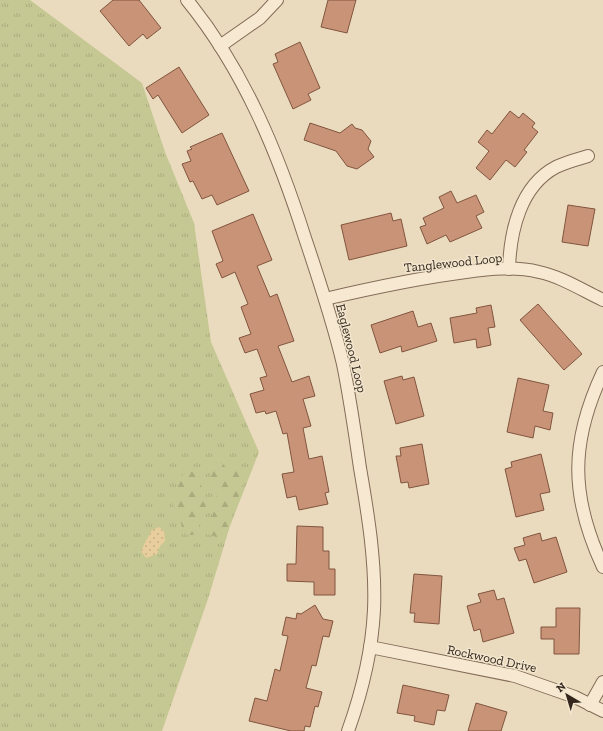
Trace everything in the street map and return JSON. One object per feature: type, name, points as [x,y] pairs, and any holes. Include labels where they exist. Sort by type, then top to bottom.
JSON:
[{"type":"street","name":"Eaglewood Loop","points":[[187,0],[220,46],[250,98],[279,162],[325,299],[343,364],[350,401],[369,533],[374,595],[370,647],[362,686],[348,731]]},
{"type":"street","points":[[220,46],[260,18],[277,0]]},
{"type":"street","points":[[509,269],[512,234],[515,220],[528,196],[544,175],[555,168],[588,156]]},
{"type":"street","name":"Tanglewood Loop","points":[[325,299],[380,285],[487,270],[509,269],[549,275],[603,300]]},
{"type":"street","points":[[603,372],[586,414],[582,432],[578,468],[581,501],[585,520],[603,567]]},
{"type":"street","name":"Rockwood Drive","points":[[370,647],[515,676],[552,688],[603,711]]},
{"type":"street","points":[[590,705],[603,682]]},
{"type":"green space","points":[[0,0],[30,0],[142,83],[165,152],[194,223],[211,342],[259,452],[230,526],[208,599],[162,731],[0,731]]},
{"type":"green space","points":[[213,459],[218,460],[224,466],[238,471],[245,478],[227,531],[222,539],[205,533],[213,515],[217,497],[215,484],[208,470],[207,464]]},
{"type":"green space","points":[[189,469],[198,477],[207,502],[198,529],[193,535],[186,535],[182,529],[181,522],[174,511],[173,502],[175,492],[182,476]]},
{"type":"sand","points":[[159,527],[164,531],[165,541],[160,546],[157,554],[146,558],[141,551],[152,530]]},
{"type":"building","points":[[113,0],[139,0],[161,28],[147,39],[143,34],[129,46],[100,11]]},
{"type":"building","points":[[328,0],[356,0],[347,33],[321,27]]},
{"type":"building","points":[[300,42],[320,88],[308,94],[311,100],[293,109],[273,64],[278,62],[275,54]]},
{"type":"building","points":[[179,67],[209,115],[182,133],[158,95],[153,99],[146,88]]},
{"type":"building","points":[[510,111],[519,118],[523,113],[535,123],[532,127],[538,132],[524,150],[527,152],[515,167],[506,160],[490,180],[476,168],[489,151],[478,142],[487,130],[492,134]]},
{"type":"building","points":[[310,123],[340,133],[352,124],[355,128],[362,130],[371,141],[368,149],[374,157],[357,169],[347,166],[336,151],[304,140]]},
{"type":"building","points":[[222,133],[249,191],[217,205],[212,195],[202,199],[193,181],[190,182],[182,164],[191,161],[187,151],[192,149],[190,147]]},
{"type":"building","points":[[451,191],[457,203],[476,195],[484,212],[476,216],[482,228],[450,242],[446,235],[427,244],[420,227],[426,225],[423,218],[444,208],[439,197]]},
{"type":"building","points":[[568,205],[595,209],[588,246],[562,242]]},
{"type":"building","points":[[391,213],[393,221],[401,219],[407,246],[349,260],[341,225]]},
{"type":"building","points":[[253,214],[272,260],[257,266],[270,297],[277,294],[294,341],[278,346],[292,382],[309,376],[315,396],[303,399],[311,426],[303,428],[309,459],[322,456],[329,492],[325,493],[328,504],[299,510],[296,496],[287,498],[282,474],[294,472],[287,433],[283,434],[276,411],[266,414],[265,411],[256,413],[250,394],[264,390],[260,378],[267,376],[257,349],[245,353],[239,338],[251,334],[241,307],[248,304],[235,272],[222,278],[216,264],[223,261],[212,231]]},
{"type":"building","points":[[538,304],[582,354],[564,370],[520,320]]},
{"type":"building","points":[[491,305],[495,327],[488,328],[491,345],[477,348],[476,339],[454,343],[450,318],[477,313],[476,308]]},
{"type":"building","points":[[413,311],[418,327],[431,323],[437,341],[402,352],[401,346],[380,353],[371,325]]},
{"type":"building","points":[[402,376],[403,380],[414,377],[424,416],[396,424],[384,381]]},
{"type":"building","points":[[518,378],[549,385],[543,411],[553,413],[550,430],[535,426],[533,438],[507,432]]},
{"type":"building","points":[[422,444],[429,484],[409,488],[408,482],[401,483],[396,456],[401,456],[400,448]]},
{"type":"building","points":[[541,454],[550,492],[540,494],[544,510],[516,517],[505,469],[512,467],[511,462]]},
{"type":"building","points":[[297,526],[323,527],[323,551],[329,551],[329,569],[335,569],[335,595],[314,595],[314,582],[287,581],[287,564],[296,564]]},
{"type":"building","points":[[540,533],[542,541],[556,537],[567,572],[534,583],[526,559],[519,561],[514,548],[525,545],[523,538]]},
{"type":"building","points":[[414,574],[442,576],[439,624],[414,622],[415,613],[410,613]]},
{"type":"building","points":[[494,590],[497,600],[504,598],[514,633],[483,642],[480,629],[474,631],[467,606],[481,602],[478,594]]},
{"type":"building","points":[[315,605],[323,619],[333,621],[329,637],[323,636],[316,666],[312,665],[306,688],[322,692],[318,707],[315,706],[310,727],[305,726],[304,731],[291,731],[249,721],[255,698],[267,701],[275,669],[280,671],[288,636],[282,635],[286,617],[296,619],[297,613],[301,614]]},
{"type":"building","points":[[556,608],[580,608],[579,654],[554,654],[554,639],[541,639],[541,627],[556,627]]},
{"type":"building","points":[[403,685],[449,695],[445,711],[437,710],[434,725],[414,721],[415,716],[397,713]]},
{"type":"building","points":[[476,703],[507,712],[501,731],[468,731]]}]
